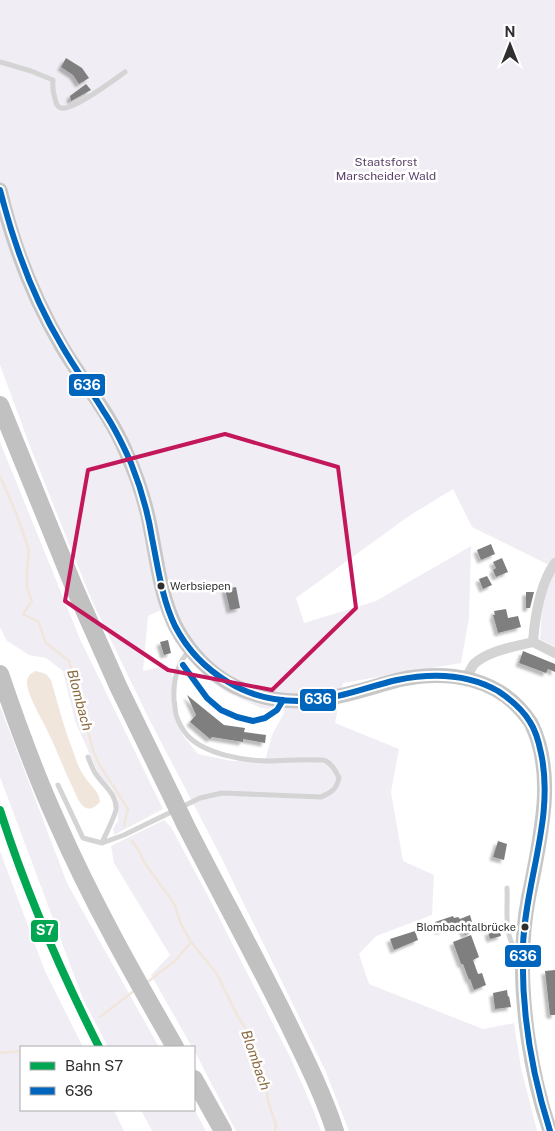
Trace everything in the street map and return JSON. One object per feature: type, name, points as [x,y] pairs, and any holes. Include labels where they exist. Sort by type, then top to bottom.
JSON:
[{"type":"highway","points":[[0,405],[78,596],[118,686],[185,824],[295,1037],[317,1084],[335,1131]]},
{"type":"highway","points":[[0,674],[18,727],[57,823],[101,913],[174,1046]]},
{"type":"highway","points":[[195,1081],[222,1131]]},
{"type":"main road","points":[[0,190],[12,236],[36,299],[64,349],[114,427],[130,462],[142,493],[163,595],[175,625],[191,650],[207,667],[234,686],[258,695],[298,701],[322,700],[398,680],[423,676],[466,678],[482,682],[501,693],[526,715],[534,728],[546,756],[549,779],[548,803],[526,909],[523,987],[528,1037],[536,1080],[550,1131]]},
{"type":"street","points":[[533,642],[538,609],[546,579],[555,563]]},
{"type":"street","points":[[466,678],[474,665],[500,650],[533,642],[555,653]]},
{"type":"lane","points":[[0,62],[53,80],[51,89],[56,104],[63,108],[72,106],[96,93],[125,72]]},
{"type":"lane","points":[[58,785],[83,838],[102,843],[124,835],[200,798],[214,794],[321,797],[336,787],[339,778],[334,767],[325,760],[268,761],[222,754],[198,744],[186,734],[176,715],[175,676],[181,662],[191,650]]},
{"type":"lane","points":[[181,662],[207,698],[221,710],[237,717],[253,721],[265,718],[277,710],[282,700]]},
{"type":"lane","points":[[88,757],[95,773],[114,798],[116,809],[102,843]]},
{"type":"lane","points":[[507,888],[509,939],[513,945],[523,948]]},
{"type":"highlighted area","points":[[225,434],[338,467],[356,608],[272,690],[168,670],[65,601],[88,470]]},
{"type":"green space","name":"Staatsforst Marscheider Wald","points":[[0,0],[555,0],[555,568],[472,527],[453,489],[409,516],[296,598],[304,623],[376,601],[471,546],[469,618],[461,663],[343,683],[335,723],[399,749],[391,792],[403,861],[434,875],[432,915],[376,936],[359,954],[369,984],[483,1029],[514,1023],[521,1068],[537,1131],[349,1131],[325,1070],[220,855],[148,717],[92,601],[31,449],[0,365]],"holes":[[[161,610],[167,627],[176,643],[194,664],[208,679],[226,692],[261,708],[285,711],[272,735],[265,761],[232,761],[198,754],[184,737],[173,715],[173,677],[168,665],[143,671],[148,616]]]},
{"type":"green space","points":[[0,442],[80,639],[163,809],[114,835],[113,829],[118,821],[118,800],[112,789],[99,775],[75,721],[63,671],[46,658],[29,655],[7,641],[0,627]]},
{"type":"green space","points":[[555,569],[555,647],[540,639],[543,597]]},
{"type":"green space","points":[[0,706],[67,883],[158,1046],[107,1046],[83,999],[0,777]]},
{"type":"green space","points":[[164,820],[171,827],[291,1059],[321,1131],[236,1131],[195,1052],[195,1046],[191,1046],[151,975],[170,955],[114,863],[111,846]]},
{"type":"green space","points":[[0,851],[45,971],[82,1046],[20,1046],[20,1111],[114,1111],[124,1131],[0,1131]]},
{"type":"green space","points":[[142,1111],[195,1111],[206,1131],[152,1131]]},
{"type":"shaded area","points":[[36,671],[46,674],[51,680],[78,764],[84,776],[98,794],[100,802],[92,808],[86,808],[81,804],[32,700],[27,687],[27,680]]},
{"type":"building","points":[[66,58],[82,68],[89,78],[79,84],[73,75],[61,67]]},
{"type":"building","points":[[86,84],[91,90],[71,101],[70,96]]},
{"type":"building","points":[[491,544],[495,554],[481,560],[477,550]]},
{"type":"building","points":[[502,558],[508,572],[496,577],[493,570],[496,568],[493,562]]},
{"type":"building","points":[[487,576],[492,585],[483,589],[479,579]]},
{"type":"building","points":[[236,587],[240,608],[230,610],[225,589]]},
{"type":"building","points":[[526,592],[534,592],[530,608],[526,608]]},
{"type":"building","points":[[506,609],[508,618],[518,616],[521,627],[498,633],[493,615],[495,615],[494,611]]},
{"type":"building","points":[[168,640],[171,653],[164,655],[160,642]]},
{"type":"building","points":[[523,651],[555,664],[555,672],[548,669],[546,673],[519,663]]},
{"type":"building","points":[[187,695],[224,725],[245,728],[244,732],[266,735],[265,743],[243,739],[243,742],[212,737],[210,739],[190,722],[196,715]]},
{"type":"building","points":[[498,841],[507,844],[504,860],[493,857]]},
{"type":"building","points":[[470,915],[472,922],[469,924],[472,932],[465,935],[460,923],[439,931],[435,922],[453,916],[460,919]]},
{"type":"building","points":[[499,928],[501,936],[490,939],[488,932]]},
{"type":"building","points":[[415,931],[418,940],[394,950],[390,939]]},
{"type":"building","points":[[471,935],[479,957],[473,960],[478,974],[482,973],[486,985],[474,990],[453,942]]},
{"type":"building","points":[[555,970],[555,1015],[550,1015],[545,971]]},
{"type":"building","points":[[507,990],[511,1007],[495,1009],[493,993]]},
{"type":"waterway","name":"Blombach","points":[[0,476],[29,550],[27,588],[32,601],[23,614],[39,622],[45,642],[69,661],[93,750],[99,764],[128,809],[124,826]]},
{"type":"waterway","name":"Blombach","points":[[132,841],[144,862],[175,905],[180,922],[191,942],[217,974],[247,1031],[266,1082],[268,1101],[276,1125],[275,1131]]},
{"type":"waterway","points":[[146,983],[175,961],[191,942]]},
{"type":"waterway","points":[[100,1017],[135,990]]},
{"type":"waterway","points":[[0,1053],[20,1051]]},
{"type":"rail line","name":"S7","points":[[0,810],[21,871],[45,930],[99,1046]]},
{"type":"transit line","name":"636","points":[[0,190],[25,271],[42,309],[67,355],[112,424],[131,463],[146,510],[167,605],[175,626],[185,643],[198,658],[220,677],[248,692],[259,696],[292,701],[326,699],[387,682],[423,676],[462,678],[486,685],[498,691],[520,709],[532,726],[541,753],[544,801],[542,825],[525,922],[523,946],[524,993],[529,1040],[537,1086],[550,1131]]},
{"type":"transit line","name":"636","points":[[183,665],[207,698],[221,710],[237,717],[253,721],[265,718],[277,710],[283,700]]},
{"type":"place","name":"Werbsiepen","points":[[161,586]]},
{"type":"place","name":"Blombachtalbrücke","points":[[525,927]]}]
